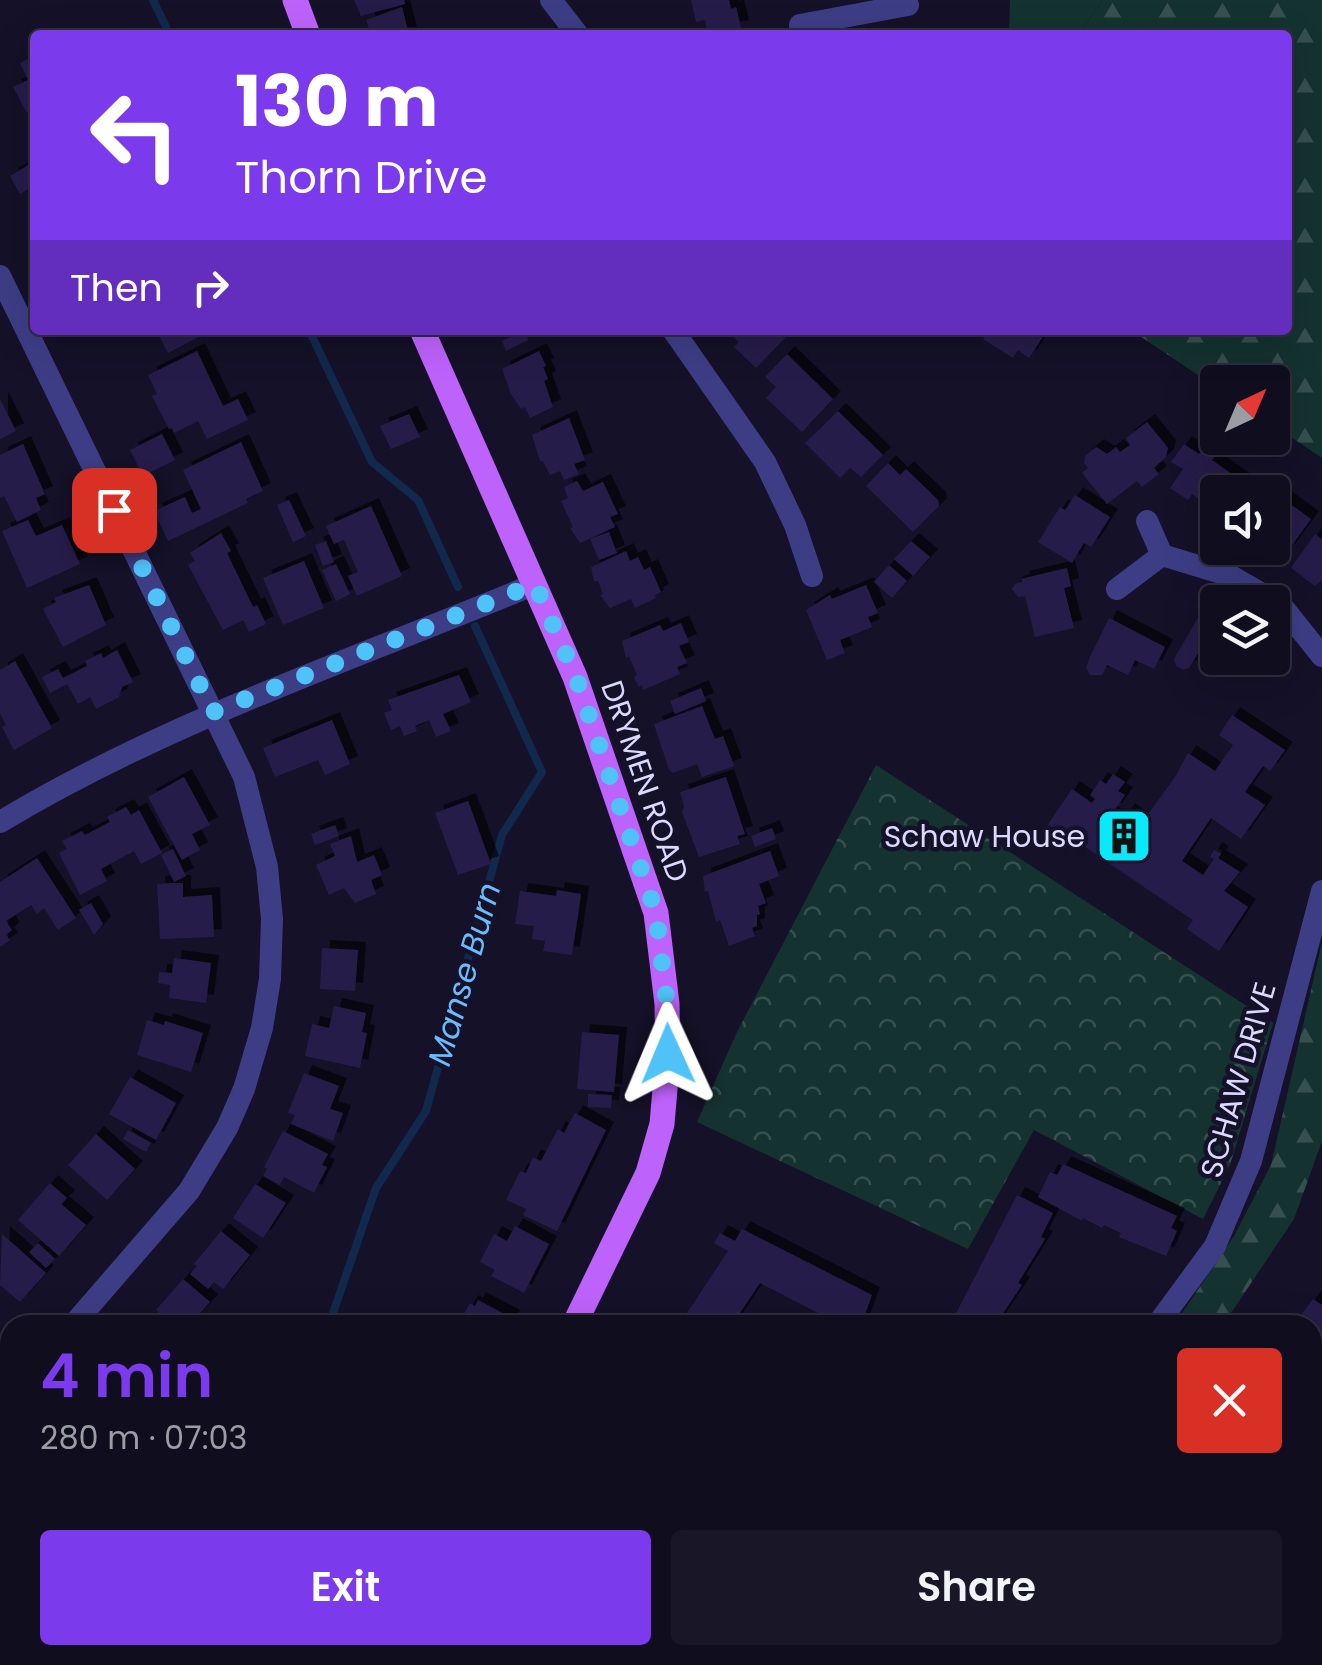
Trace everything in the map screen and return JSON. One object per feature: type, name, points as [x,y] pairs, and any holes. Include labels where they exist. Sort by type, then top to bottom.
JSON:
[{"type":"main road","points":[[295,0],[306,30]]},
{"type":"main road","name":"DRYMEN ROAD","points":[[424,335],[576,677],[656,913],[667,1004],[662,1124],[648,1173],[579,1315]]},
{"type":"street","points":[[551,0],[574,30]]},
{"type":"street","points":[[800,25],[851,26],[908,5]]},
{"type":"street","points":[[0,276],[244,777],[267,867],[272,934],[270,979],[262,1028],[244,1089],[210,1159],[160,1228],[82,1315]]},
{"type":"street","points":[[676,335],[765,462],[795,525],[812,576]]},
{"type":"street","points":[[1147,521],[1162,555],[1231,576],[1281,604],[1322,656]]},
{"type":"street","points":[[1117,590],[1162,555]]},
{"type":"street","points":[[0,822],[75,777],[213,712],[535,584]]},
{"type":"street","name":"SCHAW DRIVE","points":[[1164,1315],[1215,1246],[1250,1160],[1322,891]]},
{"type":"green space","points":[[1010,0],[1102,0],[1082,30],[1009,30]]},
{"type":"green space","points":[[1102,0],[1322,0],[1322,458],[1290,436],[1290,365],[1200,365],[1200,377],[1138,335],[1292,335],[1292,30],[1082,30]]},
{"type":"green space","points":[[876,765],[1273,1023],[1230,1165],[1203,1219],[1034,1130],[968,1249],[697,1122],[737,1032]]},
{"type":"green space","points":[[1322,942],[1322,1141],[1294,1219],[1230,1315],[1181,1315],[1234,1236],[1271,1165]]},
{"type":"building","points":[[354,0],[404,0],[405,4],[361,16]]},
{"type":"building","points":[[691,0],[729,0],[731,9],[736,7],[741,28],[707,30],[705,20],[696,22]]},
{"type":"building","points":[[402,7],[408,30],[370,30],[366,20]]},
{"type":"building","points":[[30,58],[27,113],[13,87],[28,80],[20,63]]},
{"type":"building","points":[[30,164],[30,188],[20,194],[10,176]]},
{"type":"building","points":[[159,335],[197,335],[198,337],[168,353]]},
{"type":"building","points":[[515,335],[526,335],[528,340],[506,351],[502,341]]},
{"type":"building","points":[[732,335],[787,336],[756,368],[734,347],[739,342]]},
{"type":"building","points":[[986,335],[1044,335],[1029,358],[1018,350],[1013,358],[983,339]]},
{"type":"building","points":[[197,351],[223,406],[238,399],[248,420],[207,439],[198,421],[174,433],[169,429],[152,396],[157,394],[148,375]]},
{"type":"building","points":[[539,351],[546,366],[543,367],[548,379],[544,381],[553,407],[530,418],[511,394],[502,369]]},
{"type":"building","points":[[787,354],[833,399],[802,432],[766,398],[776,387],[765,377]]},
{"type":"building","points":[[0,399],[16,431],[0,439]]},
{"type":"building","points":[[838,411],[883,455],[861,477],[850,468],[840,478],[805,443]]},
{"type":"building","points":[[409,414],[420,437],[391,449],[380,426]]},
{"type":"building","points":[[569,418],[585,460],[574,464],[579,474],[564,480],[560,471],[550,475],[540,461],[532,435]]},
{"type":"building","points":[[1147,422],[1168,448],[1166,457],[1154,468],[1159,474],[1142,487],[1137,481],[1107,504],[1082,473],[1088,468],[1085,456],[1096,447],[1107,454],[1116,447],[1120,452],[1130,445],[1126,438]]},
{"type":"building","points":[[162,434],[175,460],[143,476],[130,450]]},
{"type":"building","points":[[241,442],[263,491],[246,499],[248,503],[168,541],[154,511],[185,497],[192,513],[201,509],[183,470]]},
{"type":"building","points":[[23,444],[45,494],[36,498],[41,510],[17,522],[4,496],[0,498],[0,455]]},
{"type":"building","points":[[1184,444],[1200,455],[1216,455],[1212,460],[1233,475],[1200,475],[1200,500],[1192,494],[1188,500],[1170,488],[1183,469],[1171,462]]},
{"type":"building","points":[[888,463],[900,475],[906,469],[938,500],[939,506],[913,532],[866,486]]},
{"type":"building","points":[[577,481],[583,491],[603,482],[618,514],[610,517],[615,527],[580,543],[561,501],[568,498],[564,487]]},
{"type":"building","points":[[1075,495],[1110,517],[1091,547],[1084,543],[1072,563],[1038,542],[1060,507],[1065,510]]},
{"type":"building","points":[[289,500],[306,536],[293,542],[277,505]]},
{"type":"building","points":[[1290,504],[1311,519],[1290,548]]},
{"type":"building","points":[[371,506],[402,576],[357,596],[348,576],[358,572],[344,540],[334,544],[326,526]]},
{"type":"building","points":[[28,520],[36,536],[62,525],[80,564],[27,588],[2,531]]},
{"type":"building","points":[[609,532],[617,553],[599,560],[590,539]]},
{"type":"building","points":[[221,533],[253,607],[257,605],[266,624],[249,632],[243,620],[223,630],[188,565],[195,561],[190,553]]},
{"type":"building","points":[[1315,534],[1322,539],[1322,580],[1315,586],[1291,568]]},
{"type":"building","points":[[326,541],[334,562],[323,566],[315,545]]},
{"type":"building","points":[[911,541],[930,557],[913,576],[894,559]]},
{"type":"building","points":[[626,551],[630,561],[638,557],[644,570],[650,567],[661,592],[635,608],[631,599],[610,608],[600,595],[603,594],[591,567]]},
{"type":"building","points":[[304,561],[324,608],[283,625],[263,578]]},
{"type":"building","points":[[336,564],[350,594],[336,601],[322,570]]},
{"type":"building","points":[[889,565],[907,581],[892,598],[874,582]]},
{"type":"building","points":[[1067,568],[1071,586],[1064,588],[1074,628],[1035,637],[1025,596],[1018,597],[1012,589],[1021,579]]},
{"type":"building","points":[[89,585],[106,625],[63,647],[43,609],[56,602],[54,598]]},
{"type":"building","points":[[866,585],[878,613],[868,617],[872,627],[840,640],[845,653],[827,660],[806,610],[830,595],[832,599]]},
{"type":"building","points":[[1200,615],[1200,653],[1183,670],[1174,659]]},
{"type":"building","points":[[1109,618],[1165,647],[1154,669],[1135,660],[1128,675],[1107,665],[1102,675],[1090,675],[1086,668]]},
{"type":"building","points":[[681,623],[689,642],[679,646],[687,663],[677,667],[680,674],[643,690],[634,677],[637,675],[629,656],[626,658],[622,641],[660,625],[663,631]]},
{"type":"building","points":[[117,650],[133,682],[122,687],[119,697],[96,709],[90,697],[78,704],[67,684],[50,693],[42,677],[58,669],[63,678],[87,666],[85,661],[101,653],[103,658]]},
{"type":"building","points":[[15,661],[52,728],[14,750],[2,727],[6,725],[0,714],[0,670]]},
{"type":"building","points":[[459,675],[471,702],[443,714],[451,731],[436,737],[429,720],[404,736],[400,726],[391,730],[384,713],[392,710],[388,700]]},
{"type":"building","points":[[701,688],[706,701],[675,714],[670,701]]},
{"type":"building","points":[[702,706],[715,739],[723,736],[734,766],[702,777],[697,764],[673,773],[654,724]]},
{"type":"building","name":"Schaw House","points":[[1232,715],[1285,750],[1270,771],[1263,766],[1245,792],[1265,805],[1241,839],[1211,818],[1182,861],[1203,875],[1214,859],[1210,857],[1214,850],[1221,854],[1218,858],[1240,872],[1224,891],[1248,907],[1219,951],[1187,929],[1193,920],[1079,843],[1073,852],[1043,832],[1072,789],[1092,803],[1095,799],[1090,795],[1100,780],[1106,784],[1113,774],[1125,782],[1118,791],[1125,795],[1114,811],[1110,808],[1107,812],[1120,821],[1127,811],[1134,816],[1128,825],[1136,831],[1188,753],[1215,771],[1233,745],[1219,735]]},
{"type":"building","points":[[332,720],[350,764],[325,775],[318,760],[275,777],[263,748]]},
{"type":"building","points":[[184,777],[210,825],[192,834],[200,850],[182,860],[148,797]]},
{"type":"building","points":[[726,777],[745,834],[737,836],[740,844],[699,857],[682,812],[680,792]]},
{"type":"building","points":[[468,801],[491,864],[458,875],[435,813]]},
{"type":"building","points":[[126,807],[131,815],[139,810],[162,853],[141,864],[134,851],[101,869],[107,881],[80,895],[59,853],[67,849],[62,841],[110,822],[107,817]]},
{"type":"building","points":[[335,825],[339,836],[315,845],[311,834]]},
{"type":"building","points":[[772,828],[776,839],[755,847],[751,836]]},
{"type":"building","points":[[351,836],[357,862],[374,855],[382,875],[371,880],[376,894],[355,903],[344,888],[329,895],[316,865],[335,856],[330,844]]},
{"type":"building","points":[[173,849],[186,876],[174,882],[161,855]]},
{"type":"building","points":[[770,851],[779,876],[759,884],[766,903],[758,906],[757,926],[752,928],[755,936],[729,946],[720,920],[716,922],[703,876]]},
{"type":"building","points":[[37,858],[76,918],[58,930],[44,908],[37,914],[31,905],[6,921],[12,930],[6,935],[10,940],[0,947],[0,882]]},
{"type":"building","points":[[183,883],[183,897],[212,895],[214,937],[160,939],[157,884]]},
{"type":"building","points":[[557,890],[581,894],[572,955],[543,951],[545,941],[532,939],[534,926],[515,924],[520,891],[556,896]]},
{"type":"building","points":[[91,903],[103,924],[94,935],[79,910]]},
{"type":"building","points":[[322,948],[358,950],[355,991],[320,989]]},
{"type":"building","points":[[174,958],[211,963],[206,1003],[169,998],[170,985],[158,983],[159,972],[172,973]]},
{"type":"building","points":[[334,1006],[366,1013],[362,1032],[367,1033],[360,1068],[305,1056],[312,1024],[329,1028]]},
{"type":"building","points":[[147,1020],[164,1025],[165,1021],[203,1033],[191,1072],[137,1055]]},
{"type":"building","points":[[582,1032],[619,1035],[614,1092],[577,1089]]},
{"type":"building","points":[[304,1073],[339,1086],[330,1109],[343,1113],[333,1141],[291,1124],[295,1115],[288,1113]]},
{"type":"building","points":[[130,1077],[176,1103],[156,1140],[109,1114]]},
{"type":"building","points":[[588,1094],[612,1095],[611,1108],[588,1107]]},
{"type":"building","points":[[575,1113],[606,1130],[557,1231],[523,1215],[526,1209],[506,1200],[520,1171],[526,1173],[533,1157],[541,1161],[558,1129],[564,1133]]},
{"type":"building","points":[[128,1130],[151,1143],[146,1152],[123,1139]]},
{"type":"building","points":[[283,1131],[328,1154],[322,1165],[327,1167],[314,1193],[284,1177],[280,1185],[263,1176]]},
{"type":"building","points":[[96,1134],[135,1169],[107,1200],[68,1165]]},
{"type":"building","points":[[1063,1164],[1177,1216],[1171,1228],[1177,1231],[1166,1256],[1119,1237],[1121,1233],[1104,1225],[1102,1228],[1083,1218],[1082,1221],[1038,1197],[1050,1172],[1057,1175]]},
{"type":"building","points":[[50,1183],[67,1198],[61,1204],[86,1225],[59,1256],[18,1220]]},
{"type":"building","points":[[255,1184],[286,1203],[263,1238],[233,1218]]},
{"type":"building","points":[[1017,1195],[1053,1213],[1041,1237],[1045,1239],[1018,1283],[1022,1285],[1002,1315],[955,1315]]},
{"type":"building","points":[[515,1226],[549,1244],[524,1293],[491,1276],[495,1270],[480,1262],[494,1234],[507,1241]]},
{"type":"building","points":[[742,1229],[872,1295],[865,1315],[817,1315],[760,1283],[739,1315],[686,1315],[728,1251],[714,1243],[720,1233],[735,1241]]},
{"type":"building","points":[[221,1231],[250,1255],[223,1289],[214,1282],[208,1289],[190,1274]]},
{"type":"building","points":[[2,1234],[46,1273],[20,1302],[0,1285]]},
{"type":"building","points":[[38,1243],[55,1259],[46,1268],[29,1252]]},
{"type":"building","points":[[183,1279],[210,1302],[199,1315],[162,1315],[156,1310]]},
{"type":"building","points":[[1313,1299],[1322,1305],[1322,1315],[1301,1315]]},
{"type":"building","points":[[478,1300],[506,1315],[463,1315],[470,1303],[475,1306]]},
{"type":"waterway","name":"Manse Burn","points":[[153,0],[168,30]]},
{"type":"waterway","name":"Manse Burn","points":[[311,335],[372,462],[418,500],[458,587]]},
{"type":"waterway","name":"Manse Burn","points":[[332,1315],[376,1188],[426,1111],[502,835],[542,772],[475,626]]},
{"type":"place","name":"Schaw House","points":[[1124,836]]},
{"type":"route","points":[[114,510],[213,712],[535,584],[576,677],[656,913],[667,1004],[668,1054]]}]
